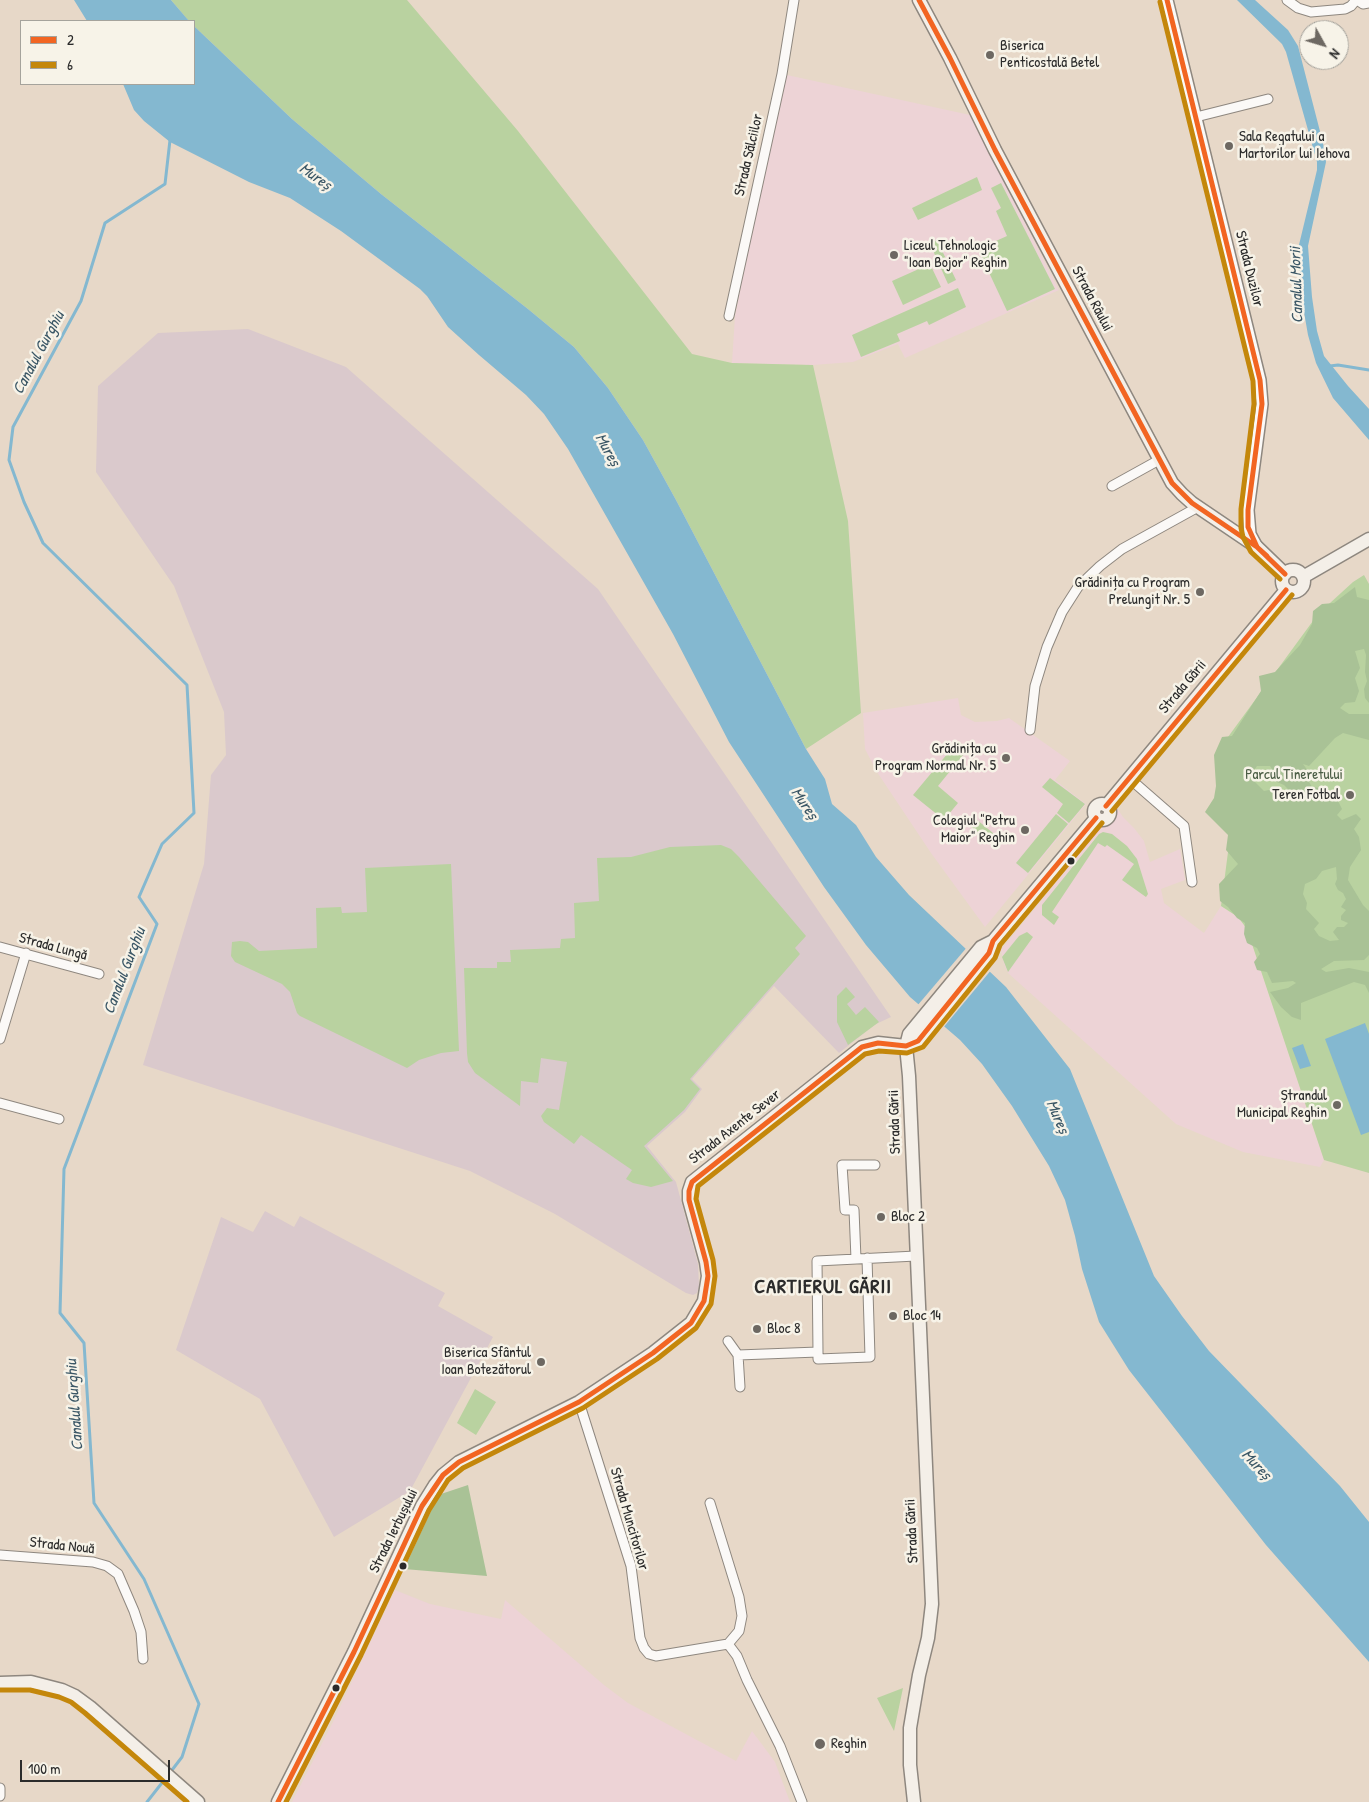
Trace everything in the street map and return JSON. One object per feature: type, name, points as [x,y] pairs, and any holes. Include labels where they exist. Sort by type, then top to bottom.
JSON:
[{"type":"main road","name":"Strada Râului","points":[[918,0],[950,58],[995,150],[1172,483],[1182,494],[1256,547],[1285,574]]},
{"type":"main road","points":[[1303,577],[1369,539]]},
{"type":"main road","points":[[1291,570],[1295,570],[1303,577],[1304,584],[1300,589],[1293,592],[1286,590],[1282,583],[1285,574],[1291,570]]},
{"type":"main road","name":"Strada Gării","points":[[914,1802],[910,1765],[910,1728],[919,1675],[928,1638],[932,1604],[909,1076],[911,1040],[1096,818],[1101,820],[1107,817],[1109,810],[1106,806],[1286,590]]},
{"type":"main road","name":"Strada Axente Sever","points":[[661,1347],[691,1323],[704,1302],[707,1288],[706,1262],[689,1200],[692,1182],[862,1047],[878,1042],[911,1040]]},
{"type":"main road","name":"Strada Ierbușului","points":[[278,1802],[336,1689],[422,1506],[435,1485],[458,1462],[579,1402],[661,1347]]},
{"type":"main road","points":[[0,1683],[31,1682],[62,1690],[75,1696],[96,1712],[198,1802]]},
{"type":"street","name":"Strada Sălciilor","points":[[729,316],[782,74],[794,0]]},
{"type":"street","name":"Strada Duzilor","points":[[1166,0],[1260,380],[1262,404],[1248,510],[1250,534],[1256,547]]},
{"type":"street","points":[[1287,0],[1298,8],[1311,12],[1345,9],[1352,6],[1357,0],[1363,4],[1369,3]]},
{"type":"street","points":[[1196,117],[1268,99]]},
{"type":"street","points":[[1112,486],[1159,460]]},
{"type":"street","points":[[1030,730],[1035,686],[1047,647],[1062,612],[1078,587],[1100,566],[1122,549],[1198,506]]},
{"type":"street","points":[[1129,778],[1184,826],[1192,882]]},
{"type":"street","name":"Strada Lungă","points":[[0,947],[99,974]]},
{"type":"street","points":[[0,1039],[26,954]]},
{"type":"street","points":[[0,1103],[59,1120]]},
{"type":"street","name":"Strada Gării","points":[[856,1259],[854,1210],[845,1210],[842,1165],[875,1165]]},
{"type":"street","points":[[867,1258],[870,1357],[818,1359],[818,1261],[867,1258],[916,1256]]},
{"type":"street","points":[[728,1341],[738,1354],[740,1387]]},
{"type":"street","points":[[738,1354],[818,1352]]},
{"type":"street","name":"Strada Muncitorilor","points":[[579,1402],[631,1566],[640,1638],[644,1648],[650,1654],[656,1656],[728,1644]]},
{"type":"street","points":[[710,1503],[739,1597],[742,1616],[739,1631],[728,1644],[737,1656],[780,1746],[802,1802]]},
{"type":"street","name":"Strada Nouă","points":[[0,1554],[93,1562],[107,1566],[118,1574],[141,1632],[143,1659]]},
{"type":"street","points":[[0,1788],[0,1796]]},
{"type":"shaded area","name":"Liceul Tehnologic \"Ioan Bojor\" Reghin","points":[[787,75],[970,115],[1059,290],[905,358],[898,344],[853,362],[813,365],[732,363],[735,316],[754,219]]},
{"type":"shaded area","points":[[248,329],[346,367],[598,589],[891,1017],[874,1025],[839,1053],[774,986],[692,1079],[702,1089],[685,1112],[647,1146],[676,1182],[698,1264],[699,1286],[697,1293],[693,1295],[686,1293],[555,1214],[470,1171],[143,1065],[204,864],[211,775],[226,755],[224,712],[174,586],[96,472],[98,386],[158,333]]},
{"type":"shaded area","points":[[958,698],[961,715],[975,722],[997,721],[1009,718],[1070,761],[1055,780],[1086,804],[985,927],[931,853],[877,772],[865,749],[863,713]]},
{"type":"shaded area","points":[[1117,808],[1144,841],[1150,862],[1180,849],[1185,880],[1161,889],[1164,903],[1204,933],[1221,906],[1238,917],[1247,929],[1324,1160],[1320,1167],[1243,1152],[1176,1124],[1008,973],[1001,950],[1097,832],[1104,819]]},
{"type":"shaded area","points":[[265,1211],[294,1227],[300,1216],[445,1293],[438,1306],[493,1337],[410,1491],[334,1537],[260,1399],[176,1350],[221,1217],[253,1232]]},
{"type":"shaded area","points":[[395,1590],[430,1604],[501,1619],[505,1600],[604,1685],[628,1703],[736,1761],[752,1731],[775,1762],[790,1802],[292,1802],[332,1724]]},
{"type":"green space","points":[[171,0],[407,0],[518,131],[692,354],[732,363],[813,365],[848,521],[861,713],[806,749],[643,440],[608,388],[574,347],[381,194],[292,119],[195,27],[195,20],[188,20]]},
{"type":"green space","points":[[977,177],[982,190],[918,220],[912,208]]},
{"type":"green space","points":[[1001,183],[1055,289],[1007,311],[978,249],[1007,236],[996,211],[1001,208],[991,188]]},
{"type":"green space","points":[[937,240],[956,280],[948,284],[930,244]]},
{"type":"green space","points":[[930,264],[941,287],[903,305],[892,281]]},
{"type":"green space","points":[[958,288],[966,307],[929,325],[927,321],[897,334],[900,341],[861,357],[852,335]]},
{"type":"green space","name":"Parcul Tineretului","points":[[1364,575],[1369,584],[1369,1173],[1324,1160],[1247,929],[1238,917],[1221,906],[1231,829],[1217,752],[1318,614],[1353,582]]},
{"type":"green space","name":"Parcul Tineretului","points":[[1355,587],[1357,597],[1369,600],[1369,703],[1365,698],[1364,689],[1367,681],[1364,649],[1355,651],[1360,668],[1355,678],[1359,691],[1355,702],[1345,703],[1340,708],[1349,714],[1369,714],[1369,740],[1343,733],[1335,738],[1309,766],[1303,764],[1313,778],[1309,782],[1312,787],[1326,789],[1336,797],[1342,809],[1337,815],[1342,820],[1356,814],[1361,819],[1354,829],[1359,837],[1361,850],[1350,867],[1348,880],[1363,905],[1369,911],[1369,955],[1364,960],[1334,961],[1321,969],[1326,972],[1349,968],[1369,972],[1369,993],[1365,985],[1354,982],[1301,1003],[1301,1020],[1292,1017],[1281,1007],[1270,992],[1288,988],[1296,983],[1293,981],[1272,983],[1267,972],[1257,970],[1254,962],[1260,954],[1257,948],[1247,943],[1244,934],[1245,923],[1237,918],[1220,901],[1219,884],[1238,864],[1226,850],[1228,835],[1205,812],[1214,798],[1216,786],[1214,755],[1222,737],[1232,736],[1261,691],[1259,676],[1275,672],[1300,645],[1312,624],[1313,611],[1322,604],[1334,603]],"holes":[[[1257,766],[1270,766],[1272,769],[1272,780],[1284,785],[1293,794],[1288,799],[1274,789],[1264,791],[1253,780],[1252,773]],[[1336,867],[1337,879],[1335,884],[1346,899],[1341,907],[1346,910],[1341,916],[1341,920],[1348,923],[1344,927],[1337,927],[1333,932],[1339,940],[1330,941],[1319,936],[1314,929],[1319,923],[1306,909],[1307,903],[1303,894],[1305,884],[1316,879],[1322,871]]]},
{"type":"green space","points":[[958,741],[968,749],[938,786],[958,803],[944,820],[913,795]]},
{"type":"green space","points":[[1050,778],[1085,804],[1069,823],[1057,813],[1063,804],[1042,787]]},
{"type":"green space","points":[[1056,814],[1068,824],[1028,873],[1016,863]]},
{"type":"green space","points":[[976,819],[999,838],[994,845],[970,826]]},
{"type":"green space","points":[[1103,832],[1112,834],[1127,846],[1137,859],[1148,894],[1146,897],[1122,880],[1134,864],[1107,845],[1105,847],[1098,843],[1052,912],[1059,917],[1054,925],[1042,915],[1042,905],[1099,834]]},
{"type":"green space","points":[[721,845],[731,849],[739,857],[806,936],[795,948],[800,954],[690,1079],[700,1089],[684,1110],[644,1146],[673,1181],[651,1187],[633,1183],[626,1179],[632,1170],[581,1135],[574,1144],[544,1122],[541,1116],[547,1108],[559,1110],[567,1062],[541,1058],[538,1083],[521,1081],[520,1106],[475,1073],[468,1062],[467,1053],[464,968],[497,968],[497,962],[511,962],[510,950],[560,948],[561,939],[575,938],[574,903],[599,901],[597,858],[631,857],[670,847]]},
{"type":"green space","points":[[451,864],[459,1051],[441,1053],[419,1060],[407,1068],[300,1016],[297,1013],[290,992],[282,984],[235,962],[231,956],[232,942],[240,941],[248,942],[259,951],[317,948],[316,908],[341,907],[342,913],[367,912],[365,868]]},
{"type":"green space","points":[[1027,932],[1033,937],[1008,972],[1002,957],[1019,936]]},
{"type":"green space","points":[[846,987],[855,997],[847,1004],[856,1015],[865,1007],[879,1022],[848,1045],[837,1022],[837,996]]},
{"type":"green space","points":[[475,1389],[496,1402],[476,1435],[457,1423]]},
{"type":"green space","points":[[468,1485],[487,1576],[404,1569],[437,1498],[441,1494]]},
{"type":"green space","points":[[903,1688],[894,1731],[877,1698]]},
{"type":"water","points":[[74,0],[171,0],[188,20],[86,20]]},
{"type":"water","points":[[1237,0],[1255,0],[1288,30],[1298,46],[1299,70],[1304,70],[1326,162],[1308,246],[1317,331],[1324,356],[1369,409],[1369,440],[1333,398],[1316,363],[1308,335],[1301,295],[1298,249],[1317,170],[1317,162],[1286,52],[1282,44]]},
{"type":"water","name":"Mureș","points":[[195,27],[292,119],[381,194],[574,347],[608,388],[643,440],[676,500],[806,749],[825,779],[832,804],[856,825],[876,857],[909,895],[1006,987],[1070,1069],[1154,1276],[1209,1351],[1340,1486],[1369,1522],[1369,1662],[1266,1545],[1129,1370],[1099,1322],[1082,1269],[1065,1200],[1049,1166],[1012,1106],[982,1064],[960,1040],[910,997],[866,945],[824,887],[729,742],[673,634],[568,449],[544,414],[526,395],[448,327],[420,289],[341,231],[290,198],[249,182],[170,142],[144,121],[134,110],[123,85],[195,85]]},
{"type":"water","points":[[1365,1023],[1369,1034],[1369,1132],[1361,1135],[1325,1039]]},
{"type":"water","points":[[1303,1044],[1311,1066],[1300,1069],[1292,1048]]},
{"type":"pier","points":[[968,946],[992,969],[943,1028],[917,1006]]},
{"type":"waterway","name":"Canalul Gurghiu","points":[[169,1774],[182,1757],[199,1704],[144,1579],[94,1503],[84,1343],[60,1313],[64,1169],[157,924],[139,897],[162,844],[194,813],[187,685],[43,543],[24,502],[9,460],[13,427],[81,301],[105,223],[165,184],[170,140]]},
{"type":"waterway","points":[[1330,366],[1338,365],[1369,370]]},
{"type":"waterway","name":"Canalul Gurghiu","points":[[147,1802],[165,1779]]},
{"type":"transit line","name":"2","points":[[919,0],[995,150],[1172,483],[1192,503],[1257,547],[1285,574]]},
{"type":"transit line","name":"2","points":[[1167,0],[1260,380],[1262,404],[1248,510],[1248,527],[1257,547],[1267,556]]},
{"type":"transit line","name":"6","points":[[1160,2],[1253,381],[1254,404],[1241,509],[1241,528],[1243,537],[1251,552],[1280,579]]},
{"type":"transit line","name":"2","points":[[1106,806],[1286,590]]},
{"type":"transit line","name":"6","points":[[1112,811],[1292,595]]},
{"type":"transit line","name":"2","points":[[906,1046],[918,1041],[989,953],[993,941],[1096,818]]},
{"type":"transit line","name":"6","points":[[286,1802],[361,1655],[429,1510],[448,1480],[463,1468],[583,1408],[657,1359],[696,1328],[711,1304],[715,1276],[713,1260],[696,1199],[698,1186],[865,1054],[879,1051],[907,1053],[923,1047],[995,958],[1000,945],[1102,823]]},
{"type":"transit line","name":"2","points":[[278,1802],[354,1652],[422,1506],[443,1475],[459,1462],[579,1402],[653,1353],[691,1323],[704,1301],[708,1276],[689,1200],[692,1182],[862,1047],[878,1043],[906,1046]]},
{"type":"transit line","name":"6","points":[[0,1690],[30,1690],[71,1702],[187,1802]]},
{"type":"place","name":"Biserica Penticostală Betel","points":[[990,55]]},
{"type":"place","name":"Sala Regatului a Martorilor lui Iehova","points":[[1229,146]]},
{"type":"place","name":"Liceul Tehnologic \"Ioan Bojor\" Reghin","points":[[894,255]]},
{"type":"place","name":"Grădinița cu Program Prelungit Nr. 5","points":[[1200,592]]},
{"type":"place","name":"Grădinița cu Program Normal Nr. 5","points":[[1006,758]]},
{"type":"place","name":"Teren Fotbal","points":[[1350,795]]},
{"type":"place","name":"Colegiul \"Petru Maior\" Reghin","points":[[1025,830]]},
{"type":"place","name":"Ștrandul Municipal Reghin","points":[[1337,1105]]},
{"type":"place","name":"Bloc 2","points":[[881,1217]]},
{"type":"place","name":"Bloc 14","points":[[893,1316]]},
{"type":"place","name":"Bloc 8","points":[[757,1329]]},
{"type":"place","name":"Biserica Sfântul Ioan Botezătorul","points":[[541,1362]]},
{"type":"place","name":"Reghin","points":[[820,1744]]},
{"type":"district","name":"CARTIERUL GĂRII","points":[[823,1288]]},
{"type":"water label","name":"Canalul Morii","points":[[1297,285]]}]
